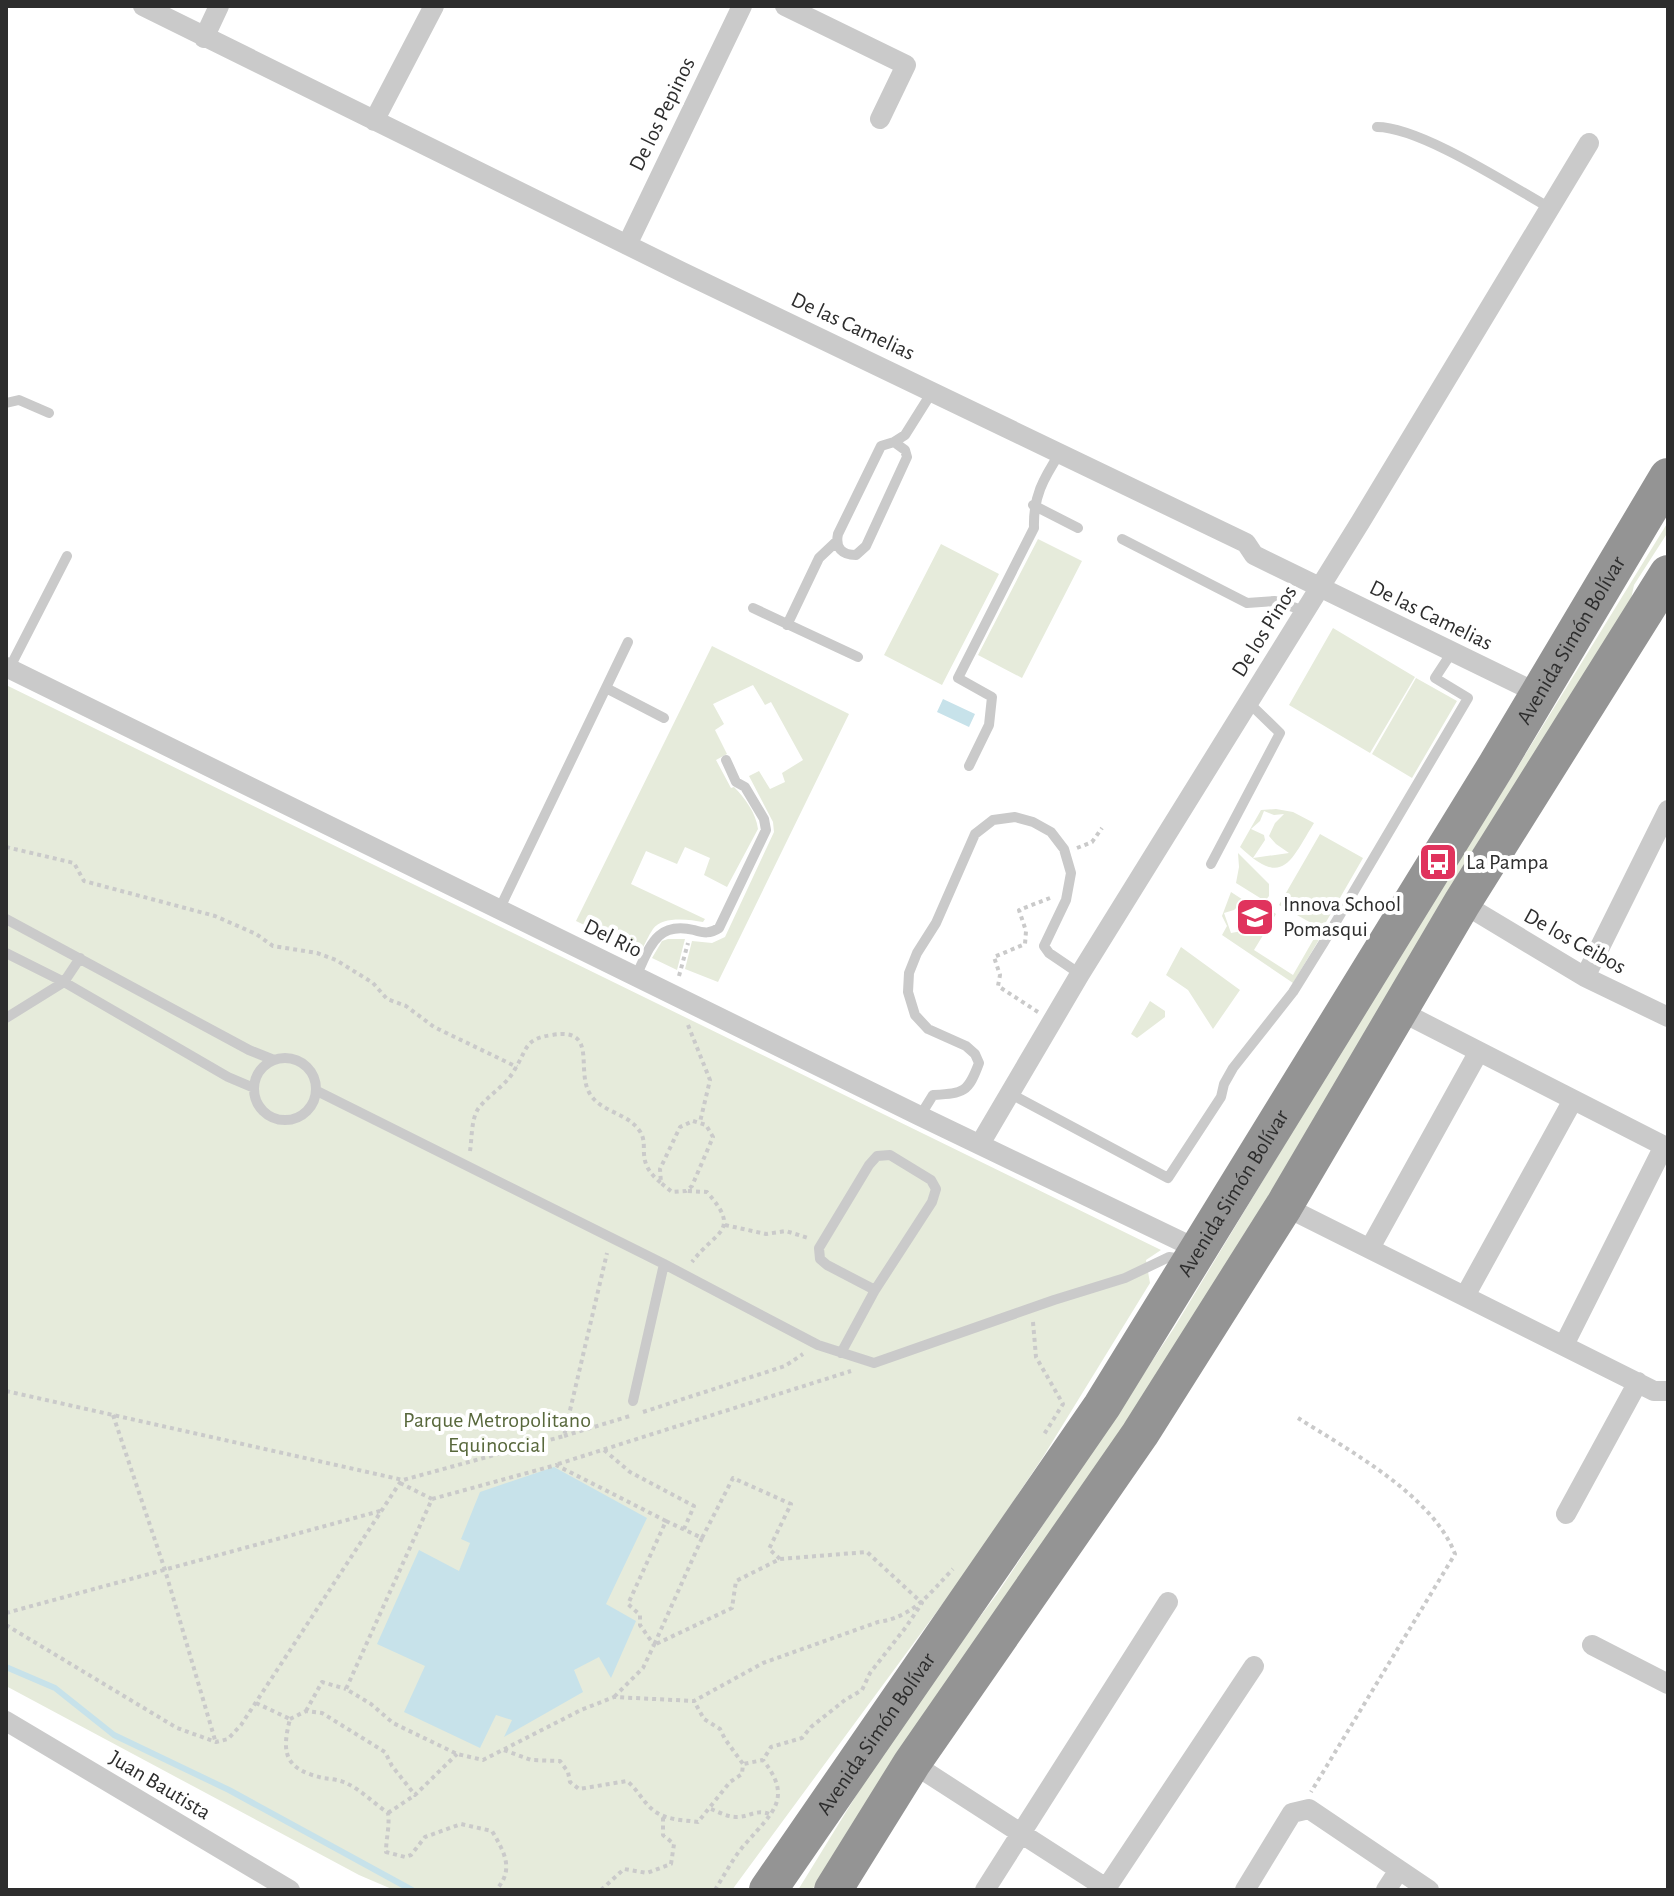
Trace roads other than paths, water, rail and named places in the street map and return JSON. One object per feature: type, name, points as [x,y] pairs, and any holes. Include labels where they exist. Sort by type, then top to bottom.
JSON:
[{"type":"highway","name":"Avenida Simón Bolívar","points":[[768,1890],[1102,1406],[1539,694],[1668,477]]},
{"type":"highway","name":"Avenida Simón Bolívar","points":[[833,1890],[912,1763],[1140,1434],[1284,1206],[1462,903],[1668,574]]},
{"type":"street","name":"De las Camelias","points":[[143,6],[627,245],[1246,543],[1254,555],[1539,694]]},
{"type":"street","points":[[204,38],[219,6]]},
{"type":"street","points":[[374,121],[434,6]]},
{"type":"street","name":"De los Pepinos","points":[[627,245],[742,6]]},
{"type":"street","points":[[785,6],[906,65],[880,119]]},
{"type":"street","name":"De los Pinos","points":[[980,1144],[1080,974],[1589,143]]},
{"type":"street","name":"Del Rio","points":[[8,668],[980,1144],[1195,1256]]},
{"type":"street","points":[[1585,977],[1668,810]]},
{"type":"street","name":"De los Ceibos","points":[[1462,903],[1585,977],[1668,1017]]},
{"type":"street","points":[[1398,1010],[1666,1147],[1564,1345]]},
{"type":"street","points":[[1370,1248],[1478,1053]]},
{"type":"street","points":[[1465,1296],[1573,1100]]},
{"type":"street","points":[[1284,1206],[1654,1391],[1668,1391]]},
{"type":"street","points":[[1566,1514],[1638,1382]]},
{"type":"street","points":[[985,1890],[1168,1602]]},
{"type":"street","points":[[1592,1645],[1668,1684]]},
{"type":"street","points":[[912,1763],[1107,1889],[1254,1666]]},
{"type":"street","name":"Juan Bautista","points":[[6,1721],[290,1890]]},
{"type":"street","points":[[1245,1890],[1292,1813],[1301,1809],[1309,1809],[1429,1890]]},
{"type":"street","points":[[1386,1890],[1399,1870]]},
{"type":"lane","points":[[1377,127],[1391,127],[1420,137],[1550,208]]},
{"type":"lane","points":[[787,625],[819,558],[837,541],[881,446],[905,435],[933,391]]},
{"type":"lane","points":[[6,403],[19,400],[49,413]]},
{"type":"lane","points":[[837,541],[838,548],[850,555],[862,552],[866,546],[907,457],[905,450],[894,442]]},
{"type":"lane","points":[[969,766],[989,725],[992,697],[958,678],[1034,528],[1033,505],[1046,474],[1060,453]]},
{"type":"lane","points":[[1033,505],[1078,528]]},
{"type":"lane","points":[[1122,539],[1247,603],[1275,601],[1305,611]]},
{"type":"lane","points":[[8,668],[67,556]]},
{"type":"lane","points":[[753,608],[858,657]]},
{"type":"lane","points":[[499,910],[628,642]]},
{"type":"lane","points":[[1009,1093],[1168,1178],[1221,1097],[1233,1068],[1293,992],[1468,698],[1435,678],[1452,652]]},
{"type":"lane","points":[[606,688],[664,718]]},
{"type":"lane","points":[[1211,864],[1280,733],[1248,702]]},
{"type":"lane","points":[[636,976],[656,936],[673,928],[704,933],[719,928],[766,830],[764,819],[745,787],[736,782],[726,760]]},
{"type":"lane","points":[[920,1116],[933,1095],[960,1094],[967,1089],[979,1063],[966,1046],[928,1029],[915,1015],[908,992],[909,973],[917,953],[936,923],[975,834],[993,820],[1015,817],[1051,832],[1065,853],[1071,873],[1066,900],[1044,946],[1049,953],[1080,974]]},
{"type":"lane","points":[[6,919],[249,1050],[274,1060]]},
{"type":"lane","points":[[6,953],[64,982],[228,1077],[254,1088]]},
{"type":"lane","points":[[6,1018],[64,982],[80,958]]},
{"type":"lane","points":[[286,1058],[299,1061],[315,1079],[317,1091],[314,1103],[307,1113],[296,1119],[284,1121],[272,1118],[262,1111],[256,1100],[256,1076],[274,1060],[286,1058]]},
{"type":"lane","points":[[317,1091],[664,1264],[818,1345],[874,1363],[1125,1278],[1169,1257],[1195,1256]]},
{"type":"lane","points":[[841,1353],[875,1290],[932,1202],[936,1189],[931,1180],[890,1155],[877,1156],[869,1165],[819,1248],[820,1259],[827,1265],[875,1290]]},
{"type":"lane","points":[[633,1401],[664,1264]]},
{"type":"water","points":[[943,699],[975,714],[969,727],[937,712]]},
{"type":"water","points":[[554,1467],[647,1518],[606,1604],[636,1621],[611,1678],[599,1657],[574,1670],[583,1692],[504,1737],[512,1720],[496,1715],[480,1748],[404,1712],[425,1666],[377,1644],[419,1550],[459,1571],[470,1543],[461,1539],[480,1492]]},
{"type":"waterway","points":[[6,1667],[55,1688],[114,1735],[229,1790],[412,1890]]},
{"type":"place","name":"La Pampa","points":[[1438,862]]},
{"type":"place","name":"Innova School Pomasqui","points":[[1255,917]]},
{"type":"park label","name":"Parque Metropolitano Equinoccial","points":[[497,1432]]}]
